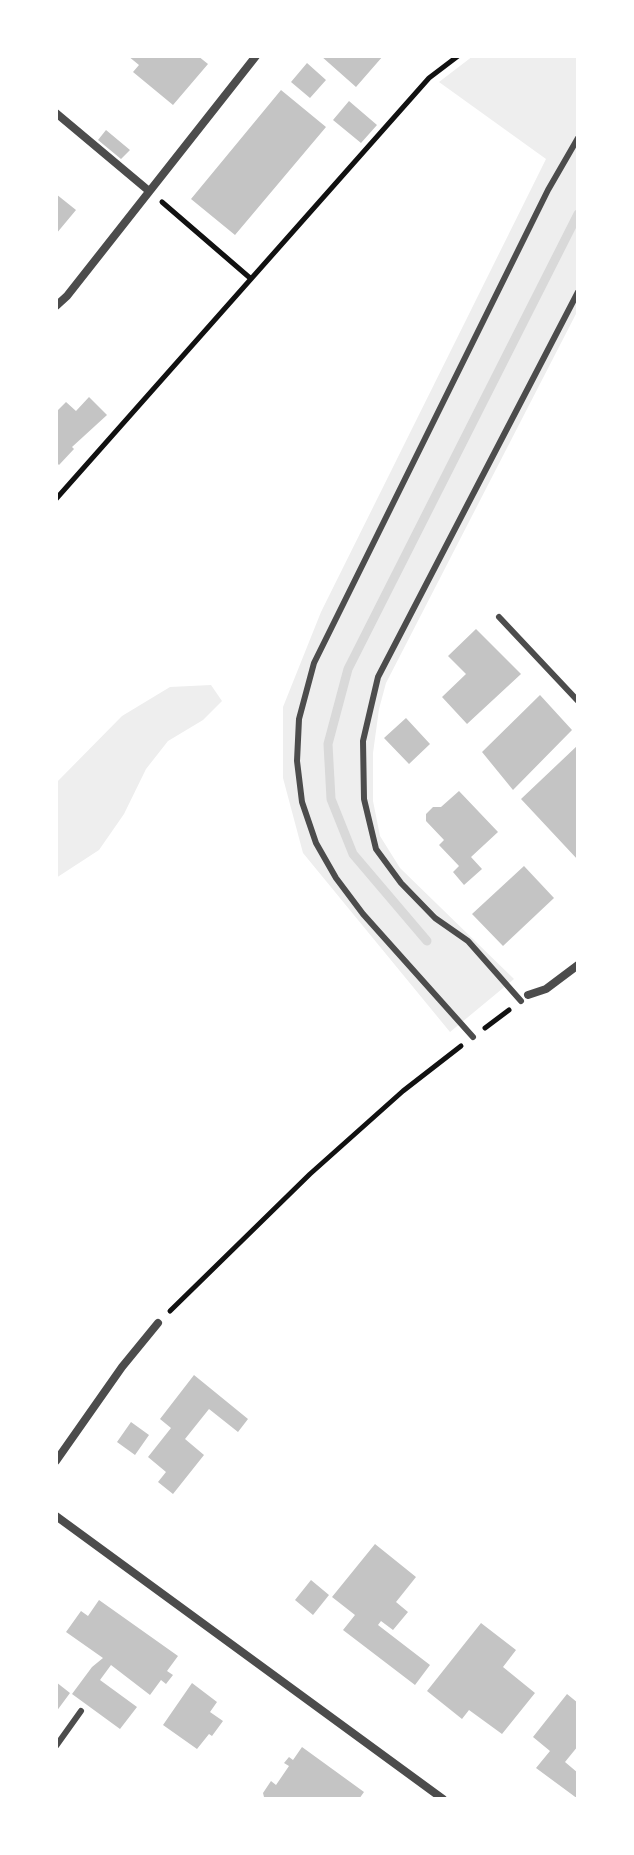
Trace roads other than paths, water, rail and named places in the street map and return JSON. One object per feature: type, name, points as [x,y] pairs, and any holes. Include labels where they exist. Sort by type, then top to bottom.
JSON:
[{"type":"street","points":[[56,306],[256,56]]},
{"type":"street","points":[[56,113],[149,191]]},
{"type":"street","points":[[524,998],[546,989],[578,965]]},
{"type":"street","points":[[56,1461],[122,1367],[158,1323]]},
{"type":"street","points":[[56,1516],[443,1799]]},
{"type":"lane","points":[[473,1037],[363,914],[336,878],[316,843],[302,802],[297,761],[299,719],[314,663],[548,190],[578,138]]},
{"type":"lane","points":[[524,998],[468,941],[435,918],[401,883],[376,849],[364,799],[363,741],[378,677],[578,292]]},
{"type":"lane","points":[[499,617],[578,701]]},
{"type":"lane","points":[[56,1746],[81,1711]]},
{"type":"waterway","points":[[427,941],[353,854],[331,799],[328,744],[348,669],[578,214]]}]
